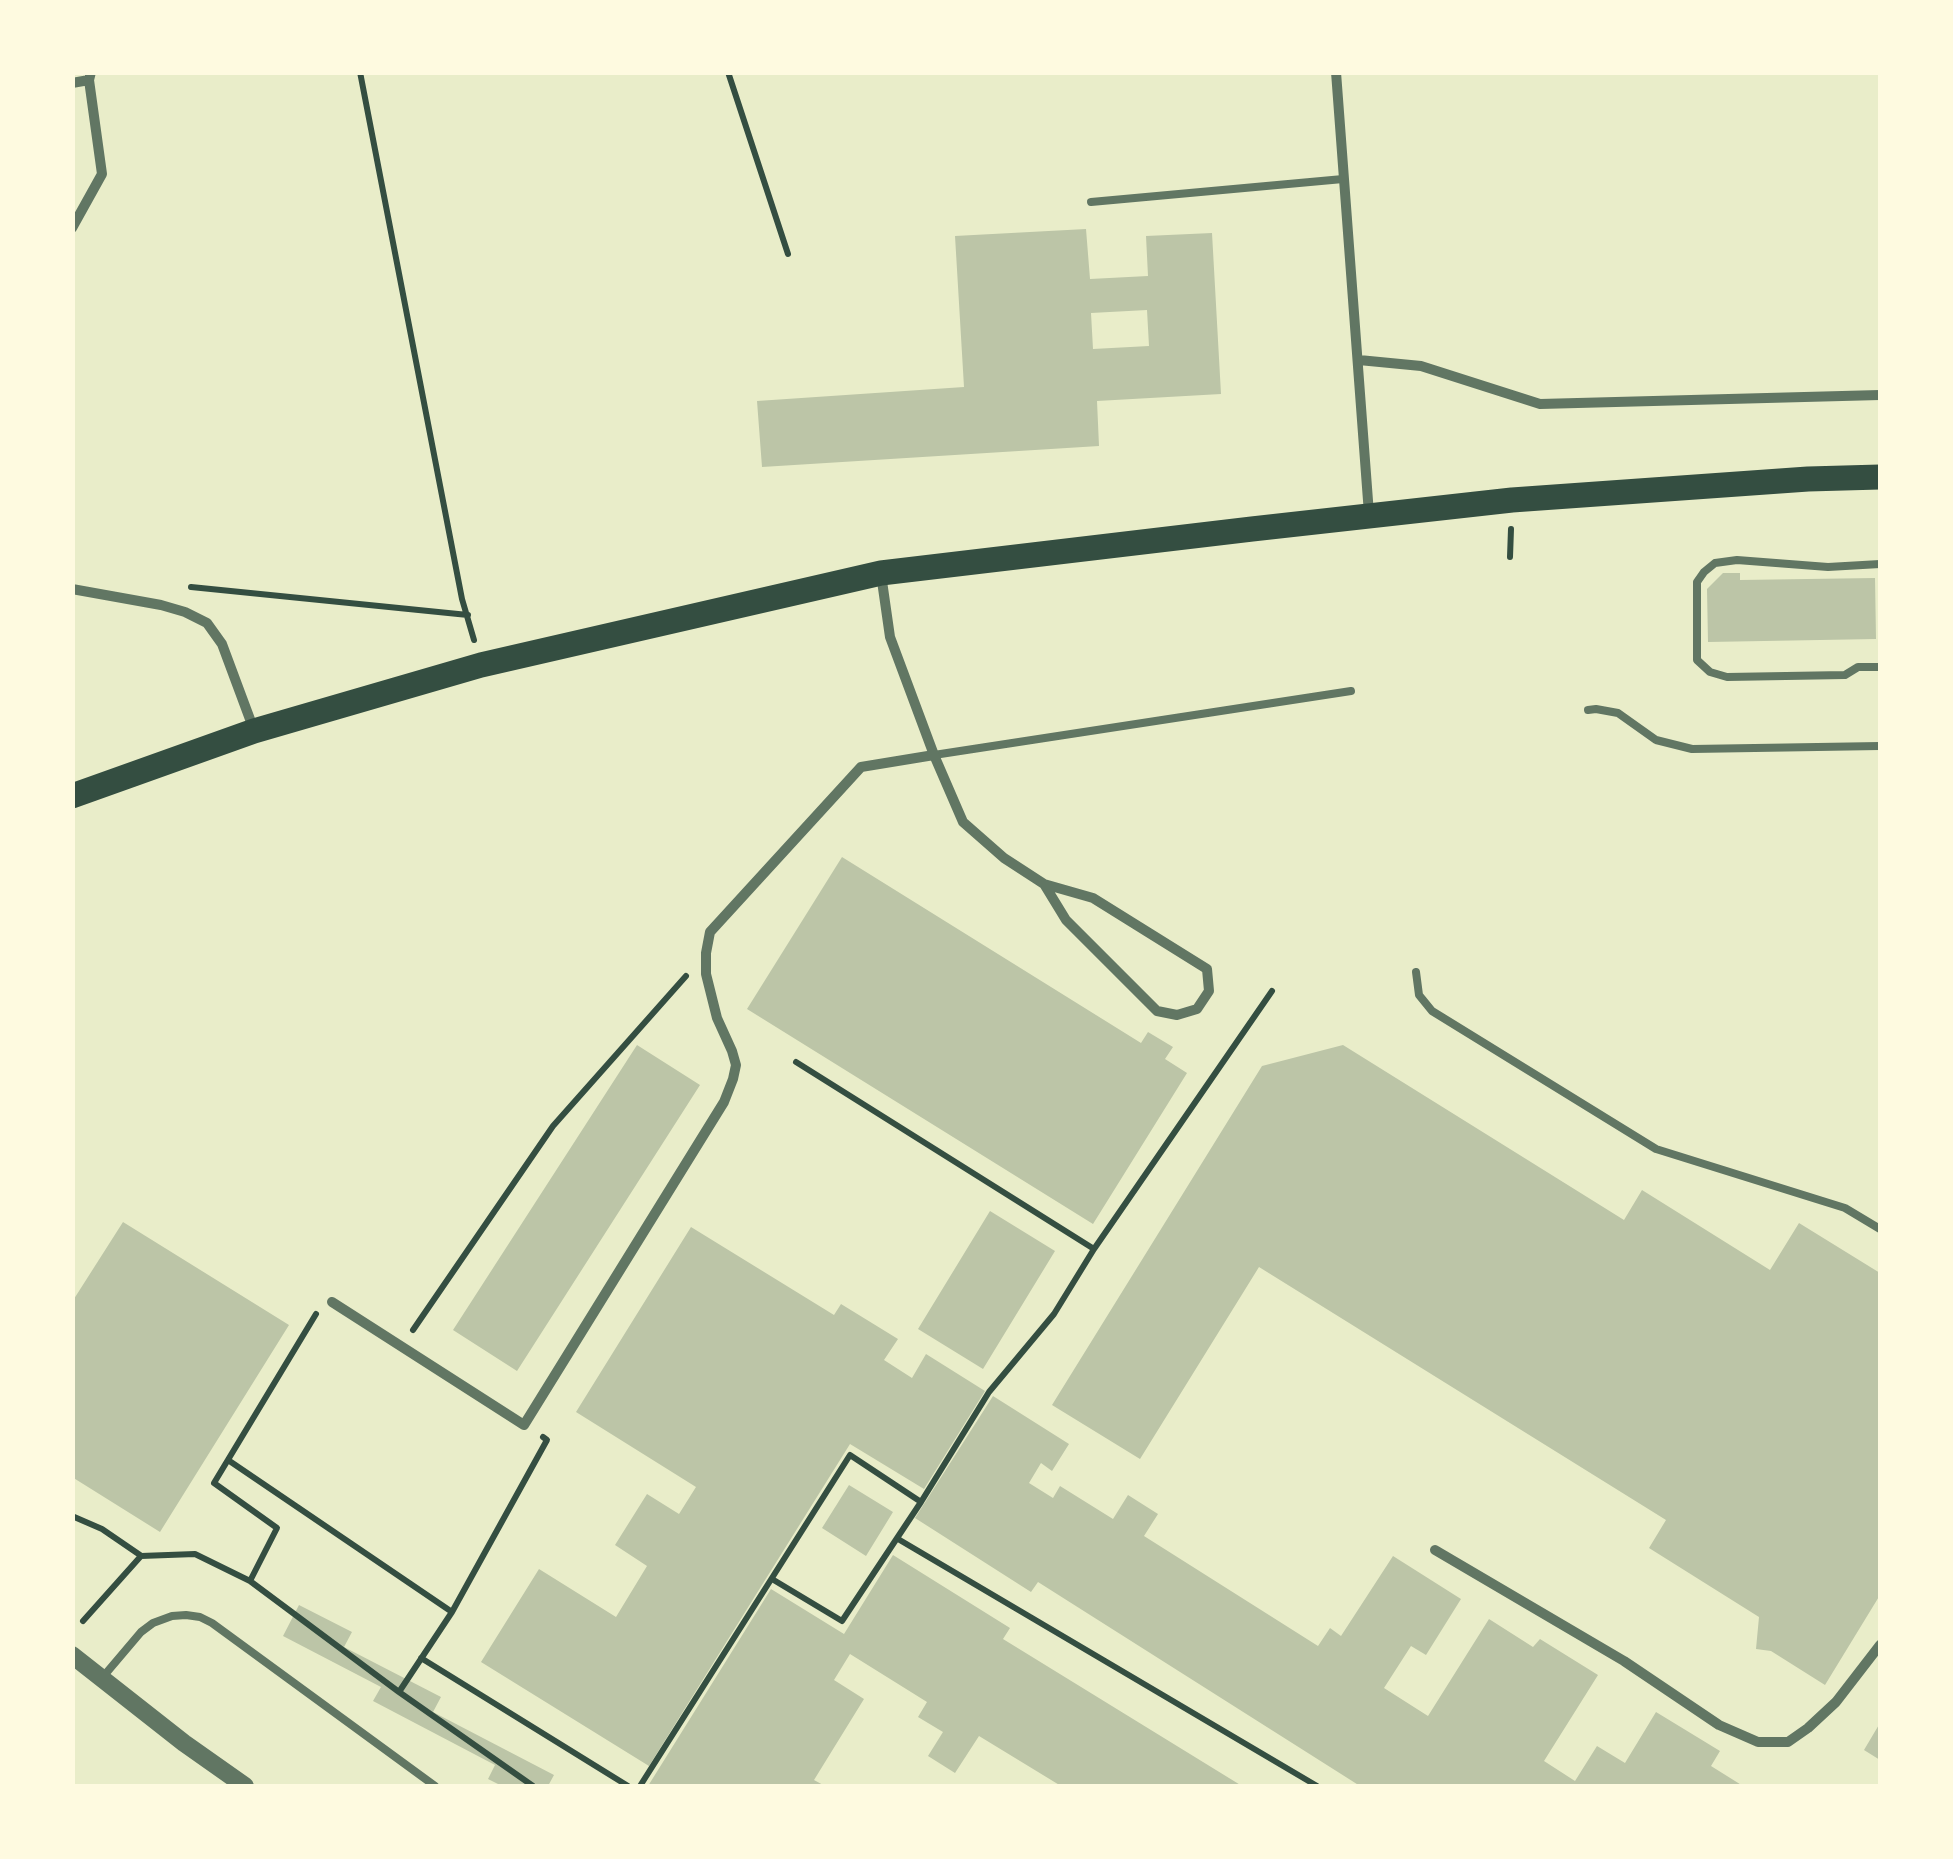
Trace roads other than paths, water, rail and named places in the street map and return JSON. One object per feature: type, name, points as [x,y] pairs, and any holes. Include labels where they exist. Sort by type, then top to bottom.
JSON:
[{"type":"main road","points":[[72,796],[254,732],[480,665],[880,574],[1551,497],[1880,476]]},
{"type":"street","points":[[1336,72],[1369,515]]},
{"type":"street","points":[[72,83],[90,76],[102,174],[72,228]]},
{"type":"street","points":[[1359,360],[1422,366],[1540,404],[1880,395]]},
{"type":"street","points":[[880,574],[890,637],[963,822],[1004,858],[1044,884],[1093,898],[1207,969],[1208,991],[1197,1009],[1177,1015],[1156,1011],[1066,920],[1044,884]]},
{"type":"street","points":[[72,590],[161,605],[207,623],[222,644],[254,732]]},
{"type":"street","points":[[332,1302],[524,1425],[729,1090],[736,1066],[717,1018],[706,974],[710,932],[861,767],[934,755]]},
{"type":"street","points":[[1435,1550],[1624,1661],[1719,1725],[1758,1742],[1788,1742],[1808,1728],[1836,1702],[1880,1645]]},
{"type":"street","points":[[72,1655],[245,1786]]},
{"type":"lane","points":[[1091,202],[1343,180]]},
{"type":"lane","points":[[1880,564],[1828,567],[1736,560],[1715,563],[1697,582],[1697,660],[1710,672],[1727,677],[1846,674],[1858,667],[1880,667]]},
{"type":"lane","points":[[934,755],[1351,690]]},
{"type":"lane","points":[[1588,710],[1618,713],[1656,740],[1692,749],[1880,746]]},
{"type":"lane","points":[[1416,972],[1419,995],[1432,1011],[1656,1149],[1845,1208],[1880,1229]]},
{"type":"lane","points":[[102,1678],[153,1623],[186,1614],[200,1617],[435,1786]]}]
